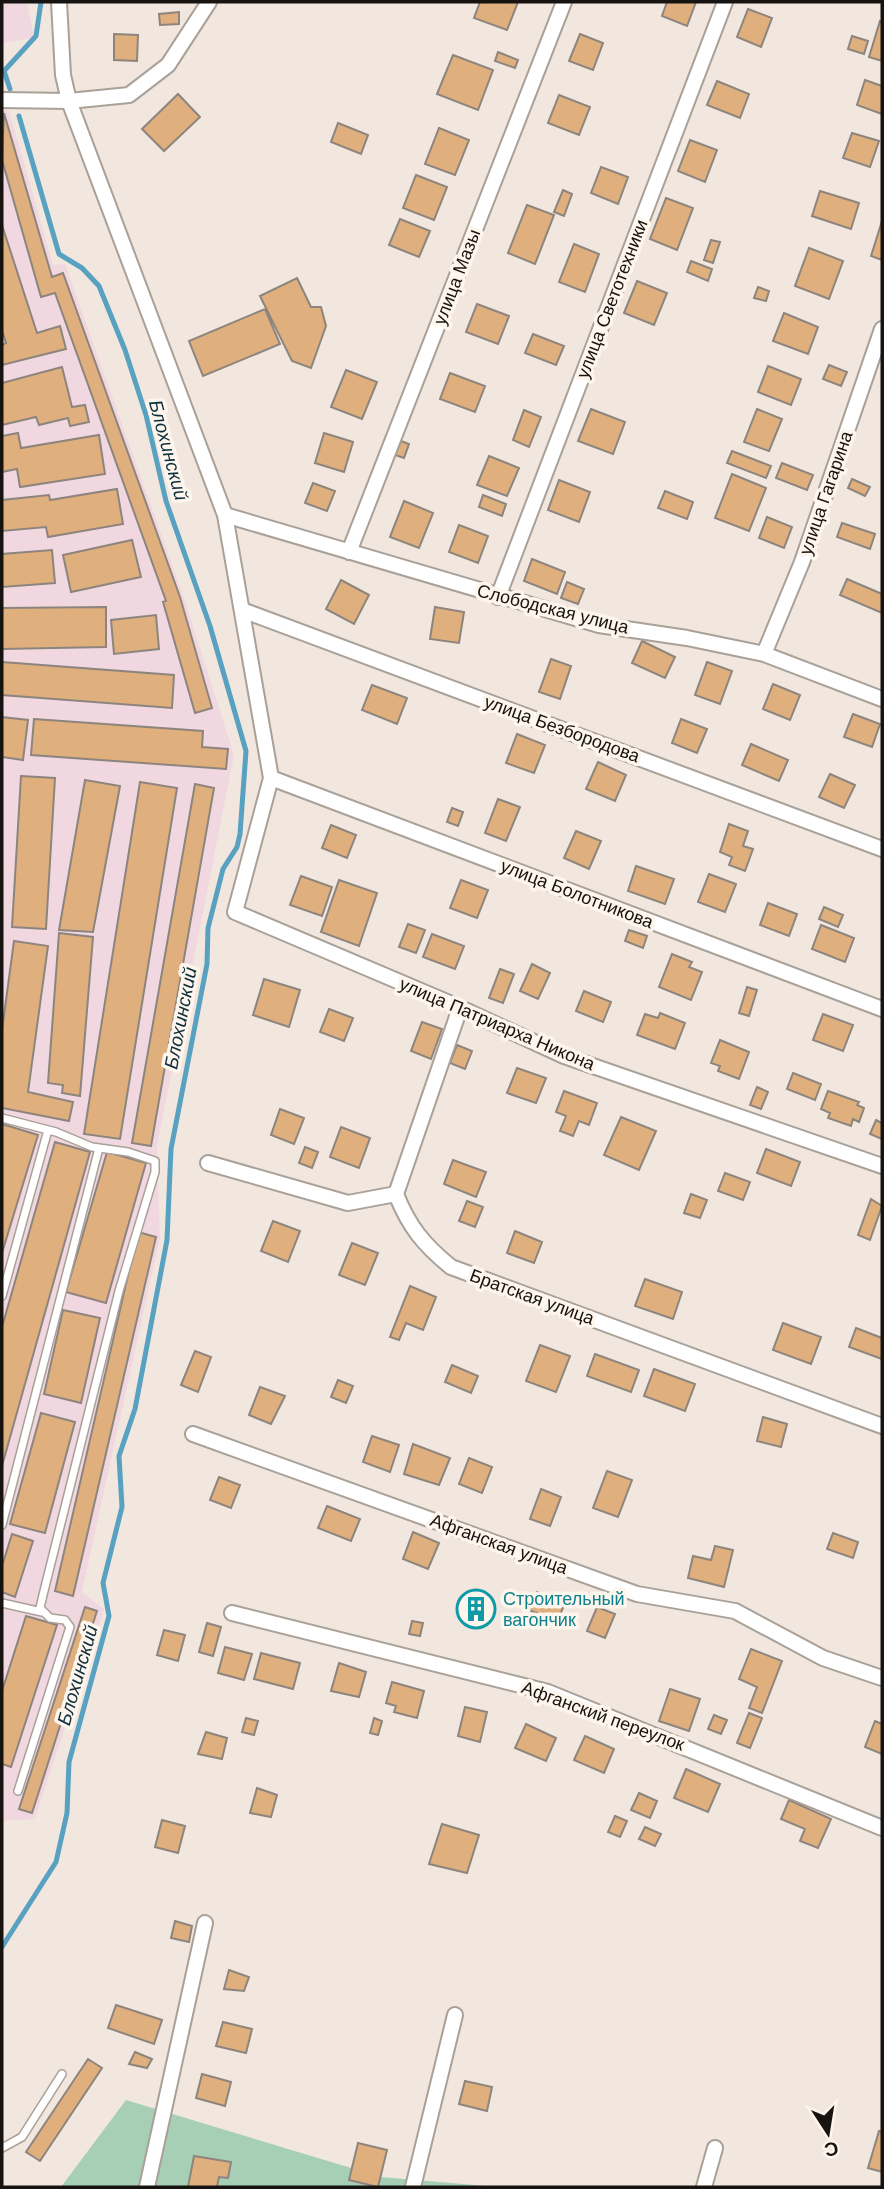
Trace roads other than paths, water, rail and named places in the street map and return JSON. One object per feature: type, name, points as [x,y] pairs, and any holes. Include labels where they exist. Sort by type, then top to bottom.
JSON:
[{"type":"street","points":[[59,2],[63,75],[69,102],[225,515],[271,778]]},
{"type":"street","points":[[2,100],[69,102],[129,95],[169,65],[209,2]]},
{"type":"street","name":"улица Мазы","points":[[349,552],[564,2]]},
{"type":"street","name":"улица Светотехники","points":[[498,597],[725,2]]},
{"type":"street","name":"улица Гагарина","points":[[764,654],[802,562],[882,329]]},
{"type":"street","name":"Слободская улица","points":[[225,515],[599,625],[764,654],[882,699]]},
{"type":"street","name":"улица Безбородова","points":[[242,610],[882,849]]},
{"type":"street","name":"улица Патриарха Никона","points":[[271,778],[234,912],[460,1008],[564,1056],[882,1166]]},
{"type":"street","name":"улица Болотникова","points":[[271,778],[882,1009]]},
{"type":"street","points":[[208,1163],[348,1203],[396,1194],[460,1008]]},
{"type":"street","name":"Братская улица","points":[[396,1194],[408,1224],[425,1246],[452,1267],[882,1426]]},
{"type":"street","name":"Афганская улица","points":[[193,1434],[637,1594],[735,1611],[823,1658],[882,1678]]},
{"type":"street","name":"Афганский переулок","points":[[232,1613],[548,1692],[882,1828]]},
{"type":"street","points":[[147,2187],[205,1923]]},
{"type":"street","points":[[413,2187],[454,2015]]},
{"type":"street","points":[[704,2187],[715,2148]]},
{"type":"lane","points":[[2,1118],[48,1130],[99,1148],[156,1161],[98,1375],[40,1608],[50,1618],[65,1620],[70,1627],[18,1791]]},
{"type":"lane","points":[[2,1296],[48,1130]]},
{"type":"lane","points":[[2,1525],[99,1148]]},
{"type":"lane","points":[[2,1603],[44,1612]]},
{"type":"lane","points":[[2,2148],[22,2137],[62,2074]]},
{"type":"waterway","name":"Блохинский","points":[[10,89],[4,71],[36,36],[41,2]]},
{"type":"waterway","name":"Блохинский","points":[[2,1947],[56,1862],[67,1813],[69,1762],[109,1616],[103,1583],[122,1507],[119,1456],[135,1409],[167,1240],[171,1149],[207,964],[208,928],[223,869],[237,847],[240,834],[246,751],[210,626],[166,501],[146,415],[125,350],[99,286],[82,268],[59,254],[19,116]]},
{"type":"place","name":"Строительный вагончик","points":[[476,1609]]}]
